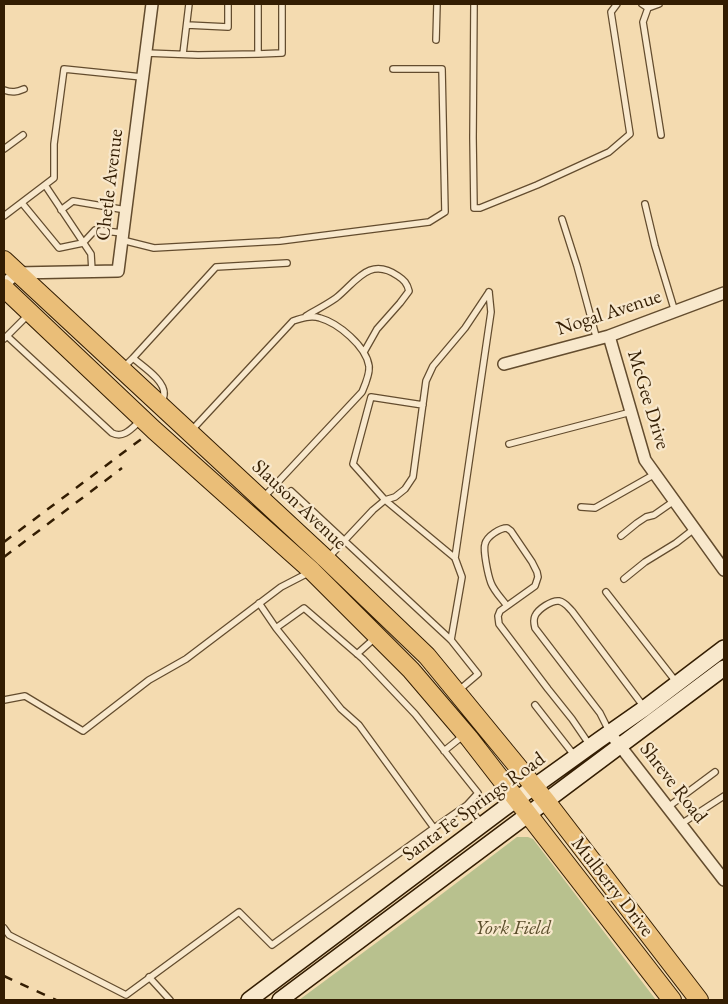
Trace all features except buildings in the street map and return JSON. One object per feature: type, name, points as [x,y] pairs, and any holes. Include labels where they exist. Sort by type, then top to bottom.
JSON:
[{"type":"main road","name":"Slauson Avenue","points":[[4,260],[11,278],[127,363],[160,405],[427,656],[546,801]]},
{"type":"main road","name":"Slauson Avenue","points":[[4,288],[142,419],[312,571],[411,670],[466,733],[518,800]]},
{"type":"main road","points":[[246,513],[261,499]]},
{"type":"main road","points":[[312,571],[326,560]]},
{"type":"main road","name":"Santa Fe Springs Road","points":[[249,1000],[482,825],[678,684],[724,648]]},
{"type":"main road","name":"Santa Fe Springs Road","points":[[280,1000],[724,668]]},
{"type":"main road","name":"Mulberry Drive","points":[[518,800],[672,1000]]},
{"type":"main road","name":"Mulberry Drive","points":[[546,801],[699,1000]]},
{"type":"main road","points":[[294,966],[306,980]]},
{"type":"street","name":"Chetle Avenue","points":[[11,278],[118,271],[152,4]]},
{"type":"street","name":"Nogal Avenue","points":[[504,364],[610,336],[724,293]]},
{"type":"street","name":"McGee Drive","points":[[610,336],[645,460],[724,570]]},
{"type":"street","name":"Shreve Road","points":[[610,732],[724,880]]},
{"type":"lane","points":[[183,54],[190,4]]},
{"type":"lane","points":[[187,25],[228,27],[228,4]]},
{"type":"lane","points":[[258,4],[258,54]]},
{"type":"lane","points":[[146,52],[183,54],[282,53],[282,4]]},
{"type":"lane","points":[[436,40],[437,4]]},
{"type":"lane","points":[[474,4],[474,208],[480,208],[537,185],[609,152],[630,134],[611,12],[617,4]]},
{"type":"lane","points":[[642,4],[648,8]]},
{"type":"lane","points":[[648,8],[659,4]]},
{"type":"lane","points":[[648,8],[643,22],[660,135]]},
{"type":"lane","points":[[4,216],[54,178],[54,144],[64,69],[142,77]]},
{"type":"lane","points":[[22,203],[59,248],[83,242],[95,230],[154,248],[271,242],[429,222],[445,212],[442,69],[393,69]]},
{"type":"lane","points":[[4,90],[16,92],[24,89]]},
{"type":"lane","points":[[4,149],[23,135]]},
{"type":"lane","points":[[45,185],[91,254],[92,272]]},
{"type":"lane","points":[[61,210],[73,202],[126,210]]},
{"type":"lane","points":[[644,204],[675,312]]},
{"type":"lane","points":[[562,219],[597,340]]},
{"type":"lane","points":[[127,363],[216,267],[287,263]]},
{"type":"lane","points":[[190,432],[293,321],[305,317],[336,298],[364,272],[378,268],[388,270],[408,284],[409,290],[377,329],[364,352]]},
{"type":"lane","points":[[326,560],[373,510],[385,500],[395,497],[405,489],[413,477],[426,381],[432,366],[465,328],[489,292],[491,312],[455,558],[462,577],[451,640]]},
{"type":"lane","points":[[30,314],[5,337],[112,433],[122,435],[142,419]]},
{"type":"lane","points":[[261,499],[362,392],[366,383],[369,367],[364,352],[354,339],[335,325],[320,318],[305,317]]},
{"type":"lane","points":[[423,405],[371,397],[353,464],[385,500],[455,558]]},
{"type":"lane","points":[[509,444],[631,412]]},
{"type":"lane","points":[[581,507],[596,508],[655,474]]},
{"type":"lane","points":[[291,491],[451,640],[478,674],[457,692]]},
{"type":"lane","points":[[621,536],[646,517],[654,515],[674,501]]},
{"type":"lane","points":[[507,606],[492,585],[487,567],[485,547],[487,540],[503,528],[511,531],[532,562],[538,577],[535,586],[507,606],[500,611],[498,616],[499,624],[591,746]]},
{"type":"lane","points":[[624,579],[645,562],[676,544],[694,529]]},
{"type":"lane","points":[[4,700],[25,696],[83,731],[149,680],[186,659],[281,586],[312,571]]},
{"type":"lane","points":[[606,592],[678,684]]},
{"type":"lane","points":[[610,732],[600,713],[535,628],[535,615],[541,609],[553,602],[565,603],[645,708]]},
{"type":"lane","points":[[259,603],[276,628],[341,709],[359,725],[434,828]]},
{"type":"lane","points":[[4,928],[9,935],[126,994],[239,912],[272,945],[467,805],[478,793],[415,714],[357,654],[304,608],[276,628]]},
{"type":"lane","points":[[357,654],[377,636]]},
{"type":"lane","points":[[535,705],[575,757]]},
{"type":"lane","points":[[444,751],[466,733]]},
{"type":"lane","points":[[668,806],[716,772]]},
{"type":"lane","points":[[681,824],[724,796]]},
{"type":"lane","points":[[467,805],[482,825]]},
{"type":"lane","points":[[149,977],[170,1000]]},
{"type":"green space","name":"York Field","points":[[517,837],[533,839],[656,1000],[299,1000],[430,903]]},
{"type":"railway","points":[[4,542],[148,434]]},
{"type":"railway","points":[[4,557],[122,468]]},
{"type":"railway","points":[[4,976],[56,1000]]}]
